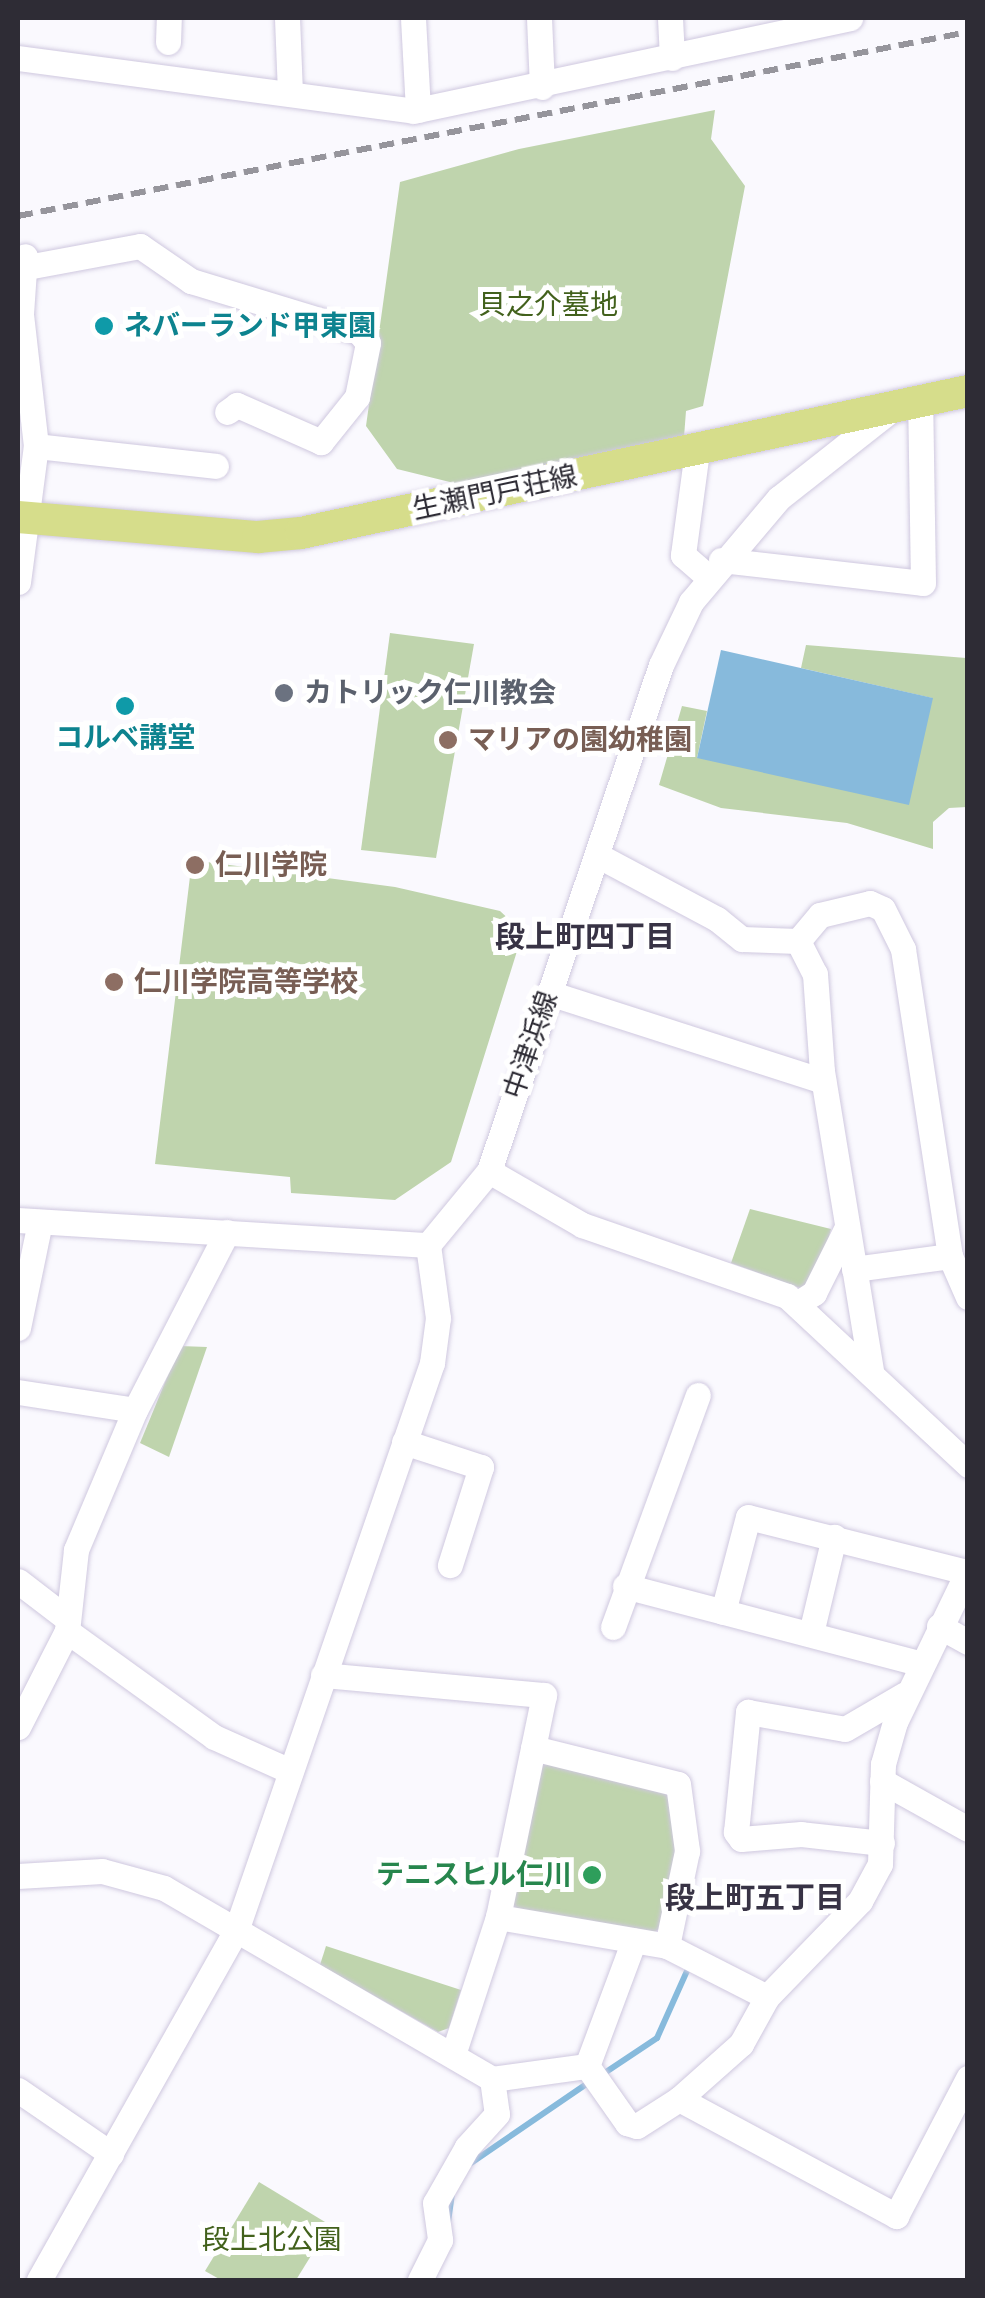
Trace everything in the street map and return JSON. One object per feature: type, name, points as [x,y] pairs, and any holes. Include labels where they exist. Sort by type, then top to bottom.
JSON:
[{"type":"main road","name":"生瀬門戸荘線","points":[[22,516],[258,537],[301,533],[968,391]]},
{"type":"street","points":[[287,18],[290,92]]},
{"type":"street","points":[[414,18],[418,110]]},
{"type":"street","points":[[539,18],[542,88]]},
{"type":"street","points":[[670,18],[672,58]]},
{"type":"street","points":[[18,58],[418,110],[542,88],[672,58],[775,26],[850,18]]},
{"type":"street","points":[[18,582],[22,516],[36,446],[21,314],[26,262],[140,246],[191,281],[359,332],[368,343],[356,396],[322,442],[237,405],[227,412]]},
{"type":"street","points":[[697,451],[683,556],[714,568],[923,583],[909,401]]},
{"type":"street","name":"中津浜線","points":[[428,1245],[489,1171],[661,665],[714,568],[779,498],[909,401]]},
{"type":"street","points":[[812,424],[826,426],[841,449]]},
{"type":"street","points":[[36,446],[216,466]]},
{"type":"street","points":[[597,855],[717,919],[742,939],[798,940],[820,915],[870,904],[883,909],[896,935],[950,1256],[968,1297]]},
{"type":"street","points":[[798,940],[815,974],[824,1080],[871,1370]]},
{"type":"street","points":[[549,993],[824,1080]]},
{"type":"street","points":[[489,1171],[582,1225],[757,1282],[798,1302],[968,1464]]},
{"type":"street","points":[[18,1328],[29,1221],[428,1245],[438,1318],[432,1363],[238,1928],[39,2280]]},
{"type":"street","points":[[798,1302],[814,1293],[847,1227]]},
{"type":"street","points":[[18,1727],[66,1625],[76,1550],[135,1410],[226,1232]]},
{"type":"street","points":[[854,1269],[950,1256]]},
{"type":"street","points":[[18,1392],[135,1410]]},
{"type":"street","points":[[613,1628],[698,1395]]},
{"type":"street","points":[[404,1442],[481,1468],[450,1565]]},
{"type":"street","points":[[587,2066],[627,2122],[637,2126],[679,2099],[742,2044],[768,1998],[860,1900],[880,1864],[882,1781],[906,1694],[967,1572],[748,1517],[724,1612]]},
{"type":"street","points":[[810,1633],[834,1537]]},
{"type":"street","points":[[18,1581],[66,1625],[200,1728],[290,1771]]},
{"type":"street","points":[[626,1586],[922,1664]]},
{"type":"street","points":[[939,1626],[968,1642]]},
{"type":"street","points":[[323,1675],[544,1694],[498,1918],[454,2052]]},
{"type":"street","points":[[882,1843],[801,1834],[741,1839],[736,1832],[748,1712],[845,1729],[906,1694]]},
{"type":"street","points":[[532,1748],[678,1784],[687,1851],[667,1946]]},
{"type":"street","points":[[882,1781],[964,1820]]},
{"type":"street","points":[[18,1876],[102,1871],[164,1888],[238,1928],[352,2000],[454,2052],[492,2080],[587,2066]]},
{"type":"street","points":[[498,1918],[667,1946],[768,1998]]},
{"type":"street","points":[[587,2066],[634,1940]]},
{"type":"street","points":[[679,2099],[896,2216],[968,2078]]},
{"type":"street","points":[[420,2280],[440,2240],[435,2203],[467,2147],[497,2114],[492,2080]]},
{"type":"street","points":[[18,2090],[112,2154]]},
{"type":"green space","name":"貝之介墓地","points":[[715,110],[711,139],[745,186],[703,406],[686,411],[684,437],[462,485],[397,469],[366,426],[400,182],[519,149]]},
{"type":"green space","points":[[390,633],[474,644],[436,858],[361,850]]},
{"type":"green space","points":[[806,645],[966,658],[967,807],[949,808],[933,822],[933,849],[847,823],[721,808],[659,785],[682,706],[707,711],[697,758],[932,698],[801,668]]},
{"type":"green space","points":[[192,860],[395,887],[500,911],[523,932],[451,1162],[395,1200],[291,1193],[290,1177],[155,1164]]},
{"type":"green space","points":[[750,1209],[831,1229],[819,1273],[803,1289],[731,1263]]},
{"type":"green space","points":[[180,1346],[207,1347],[169,1457],[140,1443]]},
{"type":"green space","name":"テニスヒル仁川","points":[[550,1762],[665,1791],[672,1801],[676,1847],[662,1927],[649,1936],[518,1913],[510,1902],[536,1765]]},
{"type":"green space","points":[[326,1946],[461,1990],[449,2028],[438,2032],[320,1965]]},
{"type":"green space","name":"段上北公園","points":[[259,2182],[330,2225],[296,2280],[221,2280],[205,2271]]},
{"type":"water","points":[[721,650],[933,698],[909,805],[697,758]]},
{"type":"waterway","points":[[603,2074],[657,2038],[687,1971]]},
{"type":"waterway","points":[[471,2163],[592,2080]]},
{"type":"waterway","points":[[448,2222],[452,2195]]},
{"type":"railway","points":[[18,216],[968,32]]},
{"type":"place","name":"ネバーランド甲東園","points":[[104,326]]},
{"type":"place","name":"カトリック仁川教会","points":[[284,693]]},
{"type":"place","name":"コルベ講堂","points":[[125,706]]},
{"type":"place","name":"マリアの園幼稚園","points":[[448,740]]},
{"type":"place","name":"仁川学院","points":[[195,865]]},
{"type":"place","name":"仁川学院高等学校","points":[[114,982]]},
{"type":"place","name":"テニスヒル仁川","points":[[592,1875]]},
{"type":"district","name":"段上町四丁目","points":[[585,937]]},
{"type":"district","name":"段上町五丁目","points":[[755,1898]]}]
